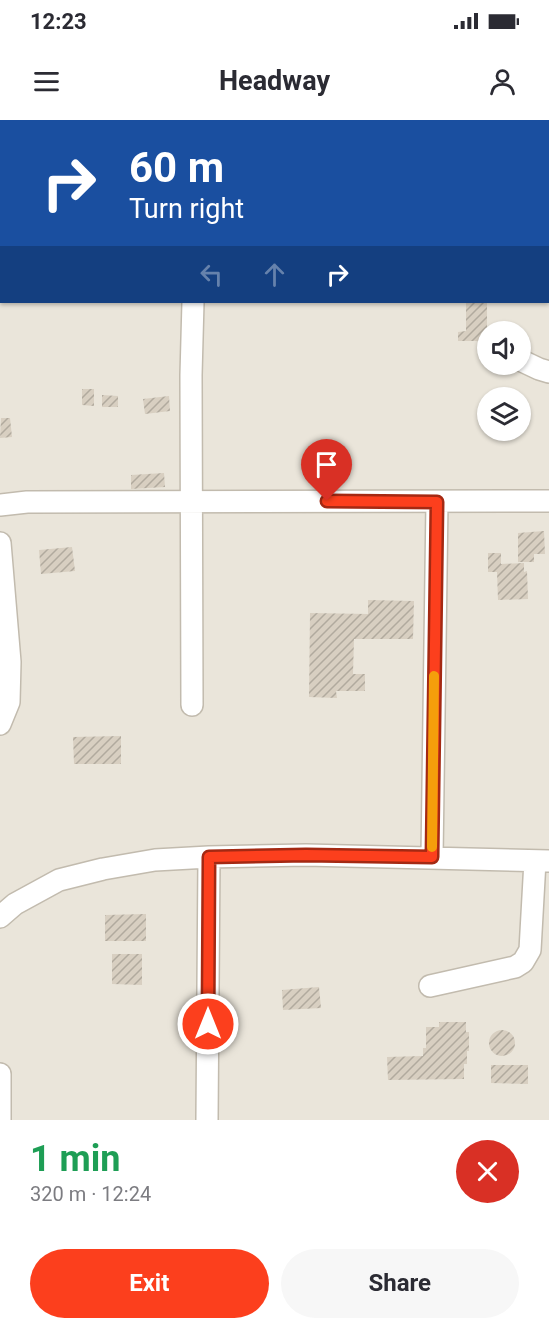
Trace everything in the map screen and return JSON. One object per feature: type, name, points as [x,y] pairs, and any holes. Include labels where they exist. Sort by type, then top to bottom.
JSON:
[{"type":"street","points":[[192,705],[193,303]]},
{"type":"street","points":[[531,365],[549,372]]},
{"type":"street","points":[[0,505],[27,502],[549,501]]},
{"type":"street","points":[[432,857],[437,502]]},
{"type":"street","points":[[0,543],[10,662],[9,702],[0,724]]},
{"type":"street","points":[[0,917],[15,904],[59,880],[103,868],[155,860],[306,855],[542,861],[530,950],[524,962],[515,967],[430,986]]},
{"type":"street","points":[[207,1120],[209,857]]},
{"type":"street","points":[[0,1074],[0,1120]]},
{"type":"shaded area","points":[[0,303],[549,303],[549,1120],[0,1120]]},
{"type":"building","points":[[466,303],[487,303],[487,321],[477,321],[477,341],[458,341],[458,332],[466,331]]},
{"type":"building","points":[[82,389],[94,389],[94,406],[82,405]]},
{"type":"building","points":[[102,395],[118,396],[118,407],[102,407]]},
{"type":"building","points":[[169,396],[170,411],[145,414],[143,399]]},
{"type":"building","points":[[1,418],[10,418],[12,437],[0,438]]},
{"type":"building","points":[[164,473],[165,487],[131,489],[131,475]]},
{"type":"building","points":[[544,531],[545,554],[534,554],[534,562],[518,562],[518,533]]},
{"type":"building","points":[[72,547],[75,571],[41,574],[39,550]]},
{"type":"building","points":[[488,553],[501,553],[501,564],[524,563],[524,572],[527,571],[528,599],[498,600],[497,572],[488,572]]},
{"type":"building","points":[[368,600],[414,601],[413,639],[354,639],[353,674],[365,674],[365,691],[336,691],[337,698],[309,697],[310,613],[368,614]]},
{"type":"building","points":[[121,736],[121,764],[74,764],[73,737]]},
{"type":"building","points":[[146,914],[146,941],[105,941],[105,915]]},
{"type":"building","points":[[112,954],[142,954],[142,985],[112,984]]},
{"type":"building","points":[[319,987],[321,1008],[283,1010],[282,990]]},
{"type":"building","points":[[439,1022],[466,1022],[466,1032],[469,1032],[469,1051],[467,1051],[467,1064],[464,1064],[464,1079],[388,1080],[387,1057],[423,1056],[423,1048],[426,1048],[426,1027],[439,1027]]},
{"type":"building","points":[[502,1030],[511,1034],[515,1043],[511,1052],[502,1056],[493,1052],[489,1043],[493,1034]]},
{"type":"building","points":[[491,1065],[528,1065],[528,1084],[491,1083]]},
{"type":"slow traffic","points":[[432,847],[434,676]]},
{"type":"route","points":[[208,1024],[209,857],[306,855],[432,857],[437,502],[327,501]]}]
